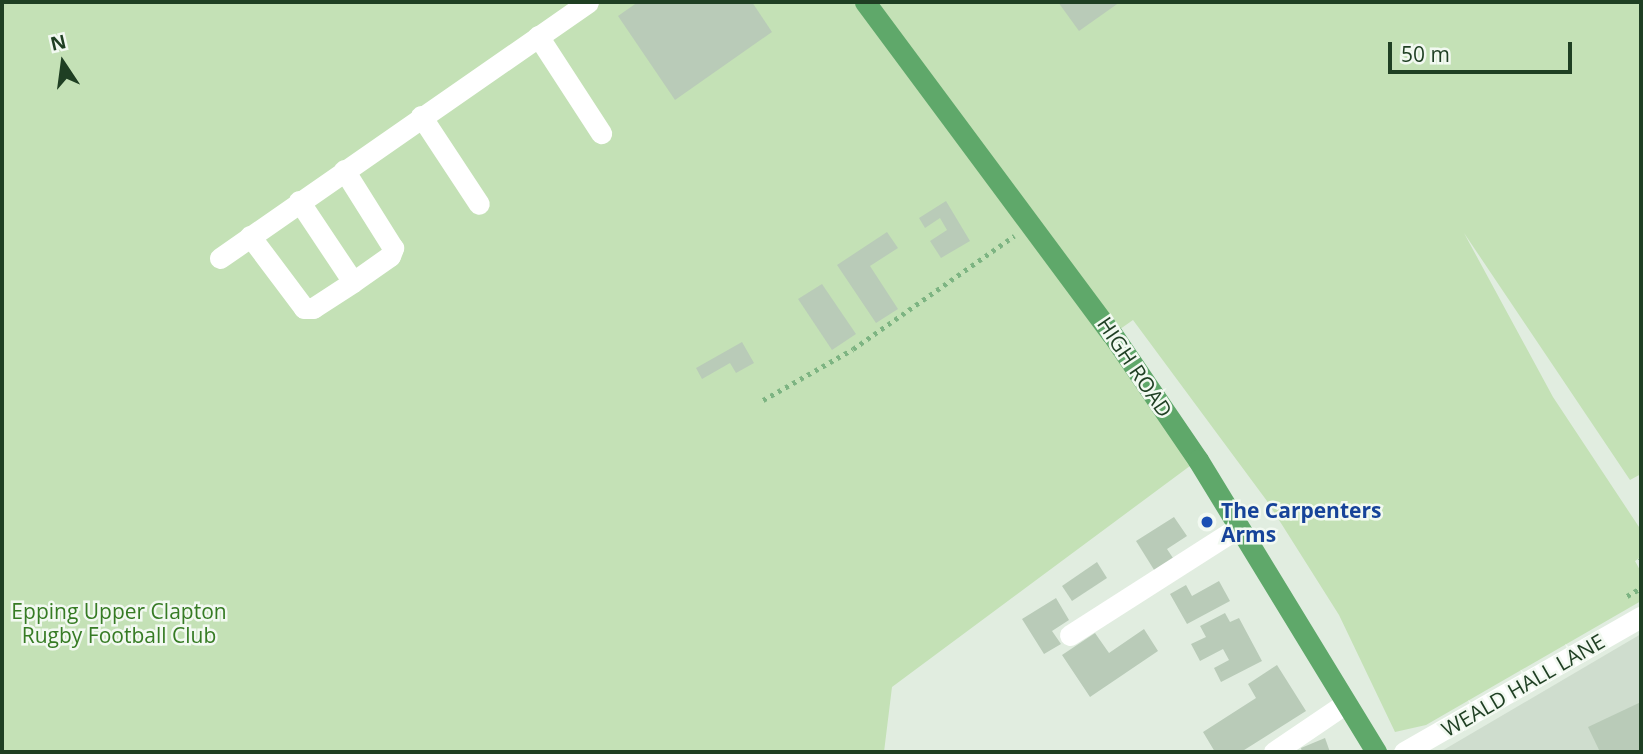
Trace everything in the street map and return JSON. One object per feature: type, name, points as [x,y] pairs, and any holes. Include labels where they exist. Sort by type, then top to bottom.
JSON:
[{"type":"main road","name":"HIGH ROAD","points":[[869,3],[1032,223],[1198,460],[1376,752]]},
{"type":"street","points":[[220,258],[588,2]]},
{"type":"street","points":[[538,36],[601,133]]},
{"type":"street","points":[[421,116],[479,204]]},
{"type":"street","points":[[250,236],[304,308],[313,308],[353,282],[390,256],[393,248],[344,170]]},
{"type":"street","points":[[299,201],[353,282]]},
{"type":"street","points":[[1070,635],[1237,528]]},
{"type":"street","name":"WEALD HALL LANE","points":[[1404,752],[1641,617]]},
{"type":"street","points":[[1274,752],[1346,703]]},
{"type":"path","points":[[763,400],[853,349],[1032,223]]},
{"type":"shaded area","points":[[1641,634],[1641,752],[1440,752]]},
{"type":"green space","name":"Epping Upper Clapton Rugby Football Club","points":[[2,2],[1641,2],[1641,474],[1630,480],[1464,233],[1553,397],[1641,530],[1641,557],[1635,561],[1641,572],[1641,601],[1426,725],[1395,732],[1339,615],[1267,501],[1133,320],[1113,334],[1198,460],[892,687],[884,752],[2,752]]},
{"type":"building","points":[[638,2],[752,2],[772,32],[675,100],[618,16]]},
{"type":"building","points":[[1058,2],[1120,2],[1079,31]]},
{"type":"building","points":[[946,201],[970,241],[941,258],[930,241],[947,230],[940,218],[925,228],[919,218]]},
{"type":"building","points":[[887,232],[898,248],[870,266],[898,309],[876,323],[837,265]]},
{"type":"building","points":[[822,284],[856,334],[832,350],[798,299]]},
{"type":"building","points":[[742,342],[754,363],[736,373],[730,363],[702,379],[696,368]]},
{"type":"building","points":[[1174,517],[1187,536],[1167,549],[1175,561],[1156,573],[1136,541]]},
{"type":"building","points":[[1097,562],[1107,578],[1072,601],[1062,586]]},
{"type":"building","points":[[1219,581],[1230,601],[1187,624],[1170,594],[1186,585],[1192,596]]},
{"type":"building","points":[[1056,598],[1069,620],[1052,631],[1061,644],[1044,654],[1022,619]]},
{"type":"building","points":[[1225,613],[1230,622],[1239,618],[1262,661],[1221,682],[1214,668],[1229,660],[1223,649],[1200,661],[1191,644],[1206,637],[1200,626]]},
{"type":"building","points":[[1144,629],[1158,651],[1090,697],[1062,655],[1095,633],[1109,653]]},
{"type":"building","points":[[1277,665],[1306,711],[1241,752],[1215,752],[1203,732],[1256,698],[1248,684]]},
{"type":"building","points":[[1641,702],[1641,752],[1600,752],[1588,727]]},
{"type":"building","points":[[1325,738],[1330,752],[1302,752],[1301,748]]},
{"type":"place","name":"The Carpenters Arms","points":[[1207,522]]}]
